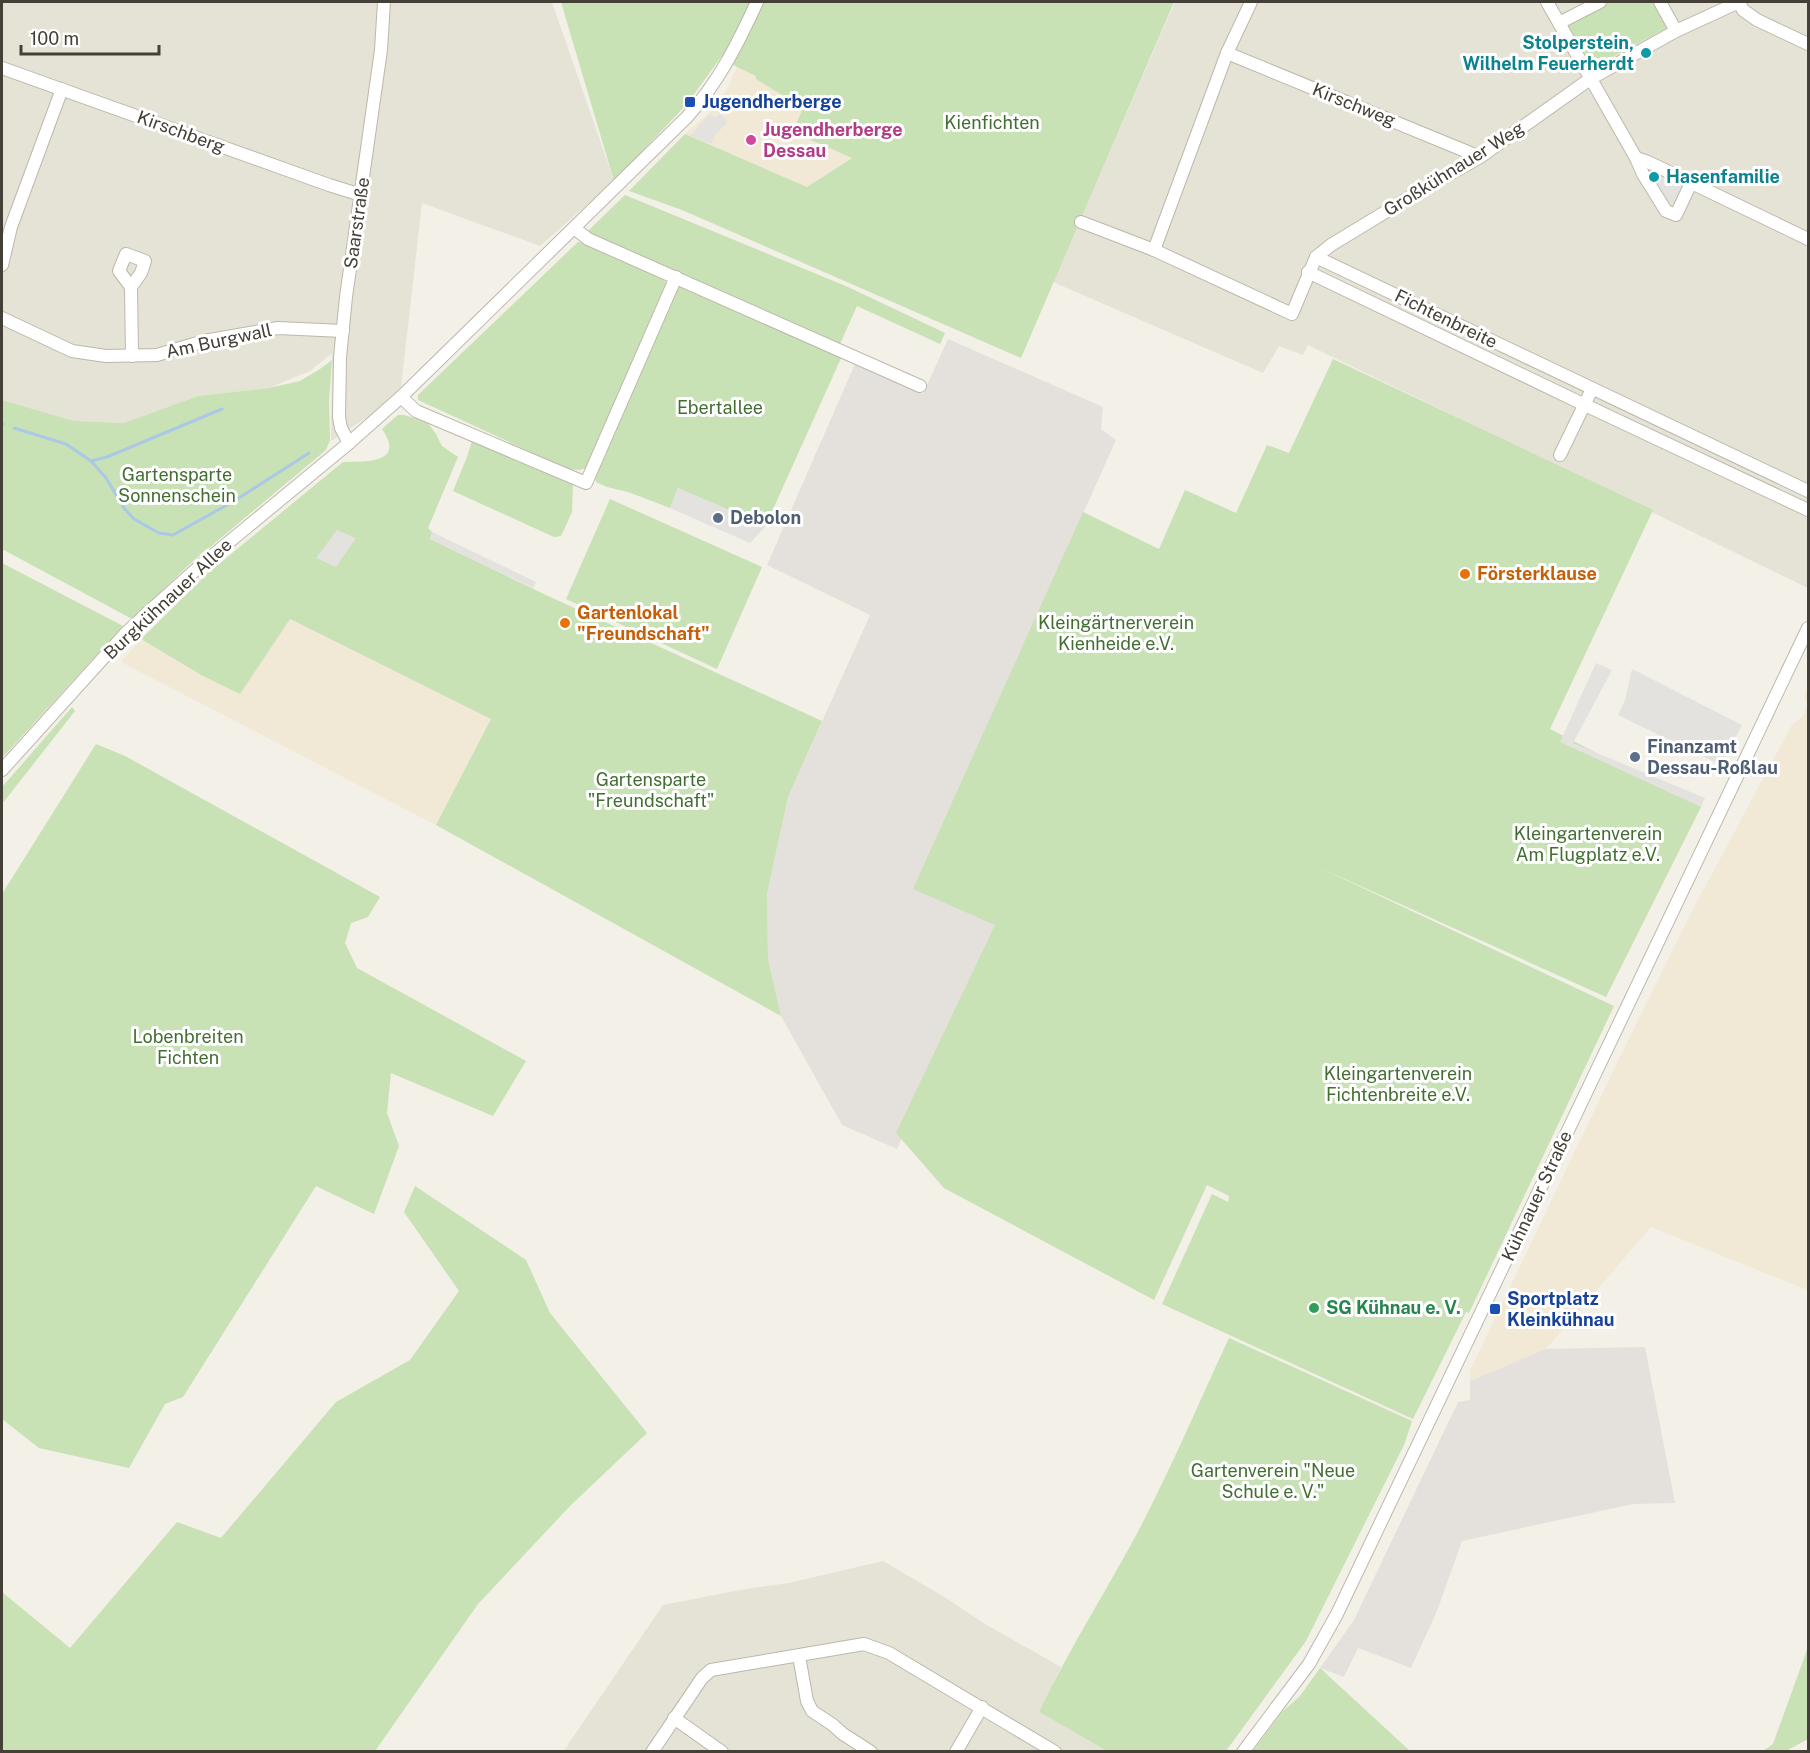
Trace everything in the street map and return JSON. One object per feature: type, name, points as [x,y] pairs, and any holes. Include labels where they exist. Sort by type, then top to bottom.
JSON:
[{"type":"street","name":"Saarstraße","points":[[349,443],[341,428],[339,417],[343,331],[381,50],[384,2]]},
{"type":"street","points":[[349,443],[401,397],[707,95],[730,59],[757,2]]},
{"type":"street","points":[[1154,250],[1227,54],[1251,2]]},
{"type":"street","points":[[1547,2],[1666,211],[1676,215],[1691,183]]},
{"type":"street","points":[[1559,23],[1600,2]]},
{"type":"street","points":[[1660,2],[1676,31],[1739,2],[1743,10],[1757,20],[1809,44]]},
{"type":"street","name":"Großkühnauer Weg","points":[[1316,257],[1331,245],[1480,157],[1590,79],[1676,31]]},
{"type":"street","name":"Kirschweg","points":[[1227,54],[1480,157]]},
{"type":"street","name":"Kirschberg","points":[[2,68],[329,186],[361,195]]},
{"type":"street","points":[[2,265],[11,227],[63,89]]},
{"type":"street","points":[[1636,158],[1809,239]]},
{"type":"street","points":[[1081,222],[1154,250],[1292,314],[1316,257]]},
{"type":"street","points":[[574,228],[588,239],[920,386]]},
{"type":"street","name":"Fichtenbreite","points":[[1316,257],[1809,491]]},
{"type":"street","name":"Fichtenbreite","points":[[1308,272],[1809,510]]},
{"type":"street","points":[[401,397],[415,410],[586,483],[675,277]]},
{"type":"street","points":[[131,287],[132,356]]},
{"type":"street","name":"Am Burgwall","points":[[2,318],[72,351],[106,356],[157,355],[204,341],[278,328],[343,331]]},
{"type":"street","points":[[1560,455],[1592,389]]},
{"type":"street","name":"Burgkühnauer Allee","points":[[2,770],[125,634],[200,566],[349,443]]},
{"type":"street","name":"Kühnauer Straße","points":[[1243,1752],[1309,1664],[1337,1614],[1809,628]]},
{"type":"street","points":[[652,1752],[702,1678],[711,1670],[864,1644],[889,1653],[1055,1752]]},
{"type":"street","points":[[799,1656],[807,1701],[812,1711],[871,1752]]},
{"type":"street","points":[[956,1752],[982,1707]]},
{"type":"street","points":[[675,1718],[722,1752]]},
{"type":"shaded area","points":[[2,2],[552,2],[614,181],[540,246],[422,203],[401,387],[372,414],[331,441],[332,353],[310,371],[269,388],[198,396],[124,423],[74,421],[2,400]]},
{"type":"shaded area","points":[[1175,2],[1808,2],[1808,588],[1308,345],[1303,355],[1279,346],[1263,373],[1053,282]]},
{"type":"shaded area","points":[[737,67],[756,76],[757,79],[803,108],[793,132],[852,157],[807,187],[685,134],[713,109],[729,86]]},
{"type":"shaded area","points":[[720,114],[728,122],[715,135],[711,144],[690,136],[709,115],[716,117]]},
{"type":"shaded area","points":[[1662,174],[1686,185],[1666,206],[1653,184]]},
{"type":"shaded area","points":[[948,339],[1103,407],[1101,429],[1116,440],[920,877],[1005,915],[897,1149],[842,1125],[781,1016],[768,959],[767,894],[788,797],[870,615],[767,565],[855,364],[923,394]]},
{"type":"shaded area","name":"Debolon","points":[[678,488],[765,527],[750,543],[670,508]]},
{"type":"shaded area","points":[[337,530],[356,538],[336,567],[316,558]]},
{"type":"shaded area","points":[[432,532],[536,582],[533,588],[430,539]]},
{"type":"shaded area","points":[[289,619],[492,719],[436,825],[121,662],[141,639],[203,676],[240,694]]},
{"type":"shaded area","points":[[1596,663],[1612,670],[1573,743],[1705,798],[1701,807],[1560,742]]},
{"type":"shaded area","points":[[1632,669],[1742,725],[1721,765],[1618,715],[1625,700]]},
{"type":"shaded area","points":[[1808,687],[1808,705],[1804,698]]},
{"type":"shaded area","points":[[1808,705],[1808,1290],[1651,1227],[1546,1349],[1470,1381],[1470,1371],[1692,911],[1792,725],[1803,716]]},
{"type":"shaded area","points":[[1645,1347],[1675,1503],[1633,1504],[1462,1541],[1437,1611],[1411,1668],[1358,1648],[1344,1677],[1320,1668],[1354,1620],[1458,1402],[1470,1400],[1470,1381],[1546,1349]]},
{"type":"shaded area","points":[[883,1561],[985,1624],[1061,1667],[1039,1712],[1107,1751],[563,1752],[663,1605],[789,1583]]},
{"type":"green space","name":"Kienfichten","points":[[561,2],[1174,2],[1021,358],[682,210],[629,191],[685,134],[807,187],[852,158],[793,132],[803,108],[756,79],[756,76],[721,57],[687,104],[614,181]]},
{"type":"green space","points":[[1605,2],[1653,2],[1669,27],[1590,68],[1566,23]]},
{"type":"green space","points":[[625,195],[848,287],[945,333],[940,344],[857,306],[840,344],[591,236],[588,231]]},
{"type":"green space","points":[[578,242],[587,243],[661,276],[666,283],[665,291],[587,468],[579,470],[568,469],[418,400],[418,395]]},
{"type":"green space","name":"Ebertallee","points":[[687,286],[842,356],[765,527],[678,488],[670,508],[596,482],[594,472],[673,292],[679,287]]},
{"type":"green space","points":[[1333,359],[1653,510],[1550,729],[1701,807],[1606,997],[1316,866],[1614,1006],[1469,1313],[1466,1312],[1413,1419],[1162,1304],[1212,1194],[1228,1202],[1229,1196],[1207,1185],[1154,1300],[944,1188],[896,1133],[995,925],[913,889],[1083,512],[1159,549],[1185,490],[1236,513],[1267,445],[1289,453]]},
{"type":"green space","name":"Gartensparte Sonnenschein","points":[[332,360],[329,400],[330,440],[326,450],[191,563],[132,619],[2,549],[2,400],[74,421],[124,423],[198,396],[269,388],[300,381]]},
{"type":"green space","name":"Gartensparte \"Freundschaft\"","points":[[398,415],[427,422],[442,446],[458,457],[428,528],[432,532],[430,539],[546,595],[822,721],[788,797],[767,894],[768,959],[781,1016],[436,825],[491,719],[290,619],[240,694],[203,676],[141,639],[208,573],[343,462],[372,461],[386,454],[389,448],[388,440],[382,429]]},
{"type":"green space","points":[[473,438],[573,482],[572,512],[561,536],[554,537],[453,491]]},
{"type":"green space","points":[[610,499],[762,567],[717,669],[566,599]]},
{"type":"green space","points":[[2,563],[123,626],[2,758]]},
{"type":"green space","points":[[72,707],[75,711],[2,804],[2,787]]},
{"type":"green space","name":"Lobenbreiten Fichten","points":[[96,744],[125,756],[380,897],[368,917],[351,923],[345,943],[357,968],[526,1061],[493,1116],[391,1073],[387,1113],[399,1146],[374,1214],[316,1186],[183,1397],[165,1404],[129,1468],[39,1448],[2,1419],[2,894]]},
{"type":"green space","points":[[415,1186],[526,1260],[550,1313],[647,1433],[570,1506],[478,1604],[375,1751],[2,1751],[2,1592],[70,1648],[177,1522],[221,1538],[336,1402],[410,1360],[459,1291],[404,1212]]},
{"type":"green space","name":"Gartenverein \"Neue Schule e. V.\"","points":[[1229,1338],[1412,1421],[1404,1445],[1306,1641],[1226,1751],[1107,1751],[1039,1712],[1142,1524]]},
{"type":"green space","points":[[1808,1647],[1808,1739],[1786,1751],[1763,1751],[1773,1744]]},
{"type":"green space","points":[[1320,1668],[1410,1751],[1253,1751],[1282,1712],[1300,1696]]},
{"type":"waterway","points":[[14,428],[66,444],[91,461],[107,457],[222,409]]},
{"type":"waterway","points":[[91,461],[106,478],[124,508],[134,519],[159,533],[173,535],[234,501],[309,453]]},
{"type":"place","name":"Stolperstein, Wilhelm Feuerherdt","points":[[1646,53]]},
{"type":"place","name":"Jugendherberge","points":[[690,102]]},
{"type":"place","name":"Jugendherberge Dessau","points":[[751,140]]},
{"type":"place","name":"Hasenfamilie","points":[[1654,177]]},
{"type":"place","name":"Debolon","points":[[718,518]]},
{"type":"place","name":"Försterklause","points":[[1465,574]]},
{"type":"place","name":"Gartenlokal \"Freundschaft\"","points":[[565,623]]},
{"type":"place","name":"Finanzamt Dessau-Roßlau","points":[[1635,757]]},
{"type":"place","name":"SG Kühnau e. V.","points":[[1314,1308]]},
{"type":"place","name":"Sportplatz Kleinkühnau","points":[[1495,1309]]},
{"type":"park label","name":"Kleingärtnerverein Kienheide e.V.","points":[[1116,633]]},
{"type":"park label","name":"Kleingartenverein Am Flugplatz e.V.","points":[[1588,844]]},
{"type":"park label","name":"Kleingartenverein Fichtenbreite e.V.","points":[[1398,1084]]}]
